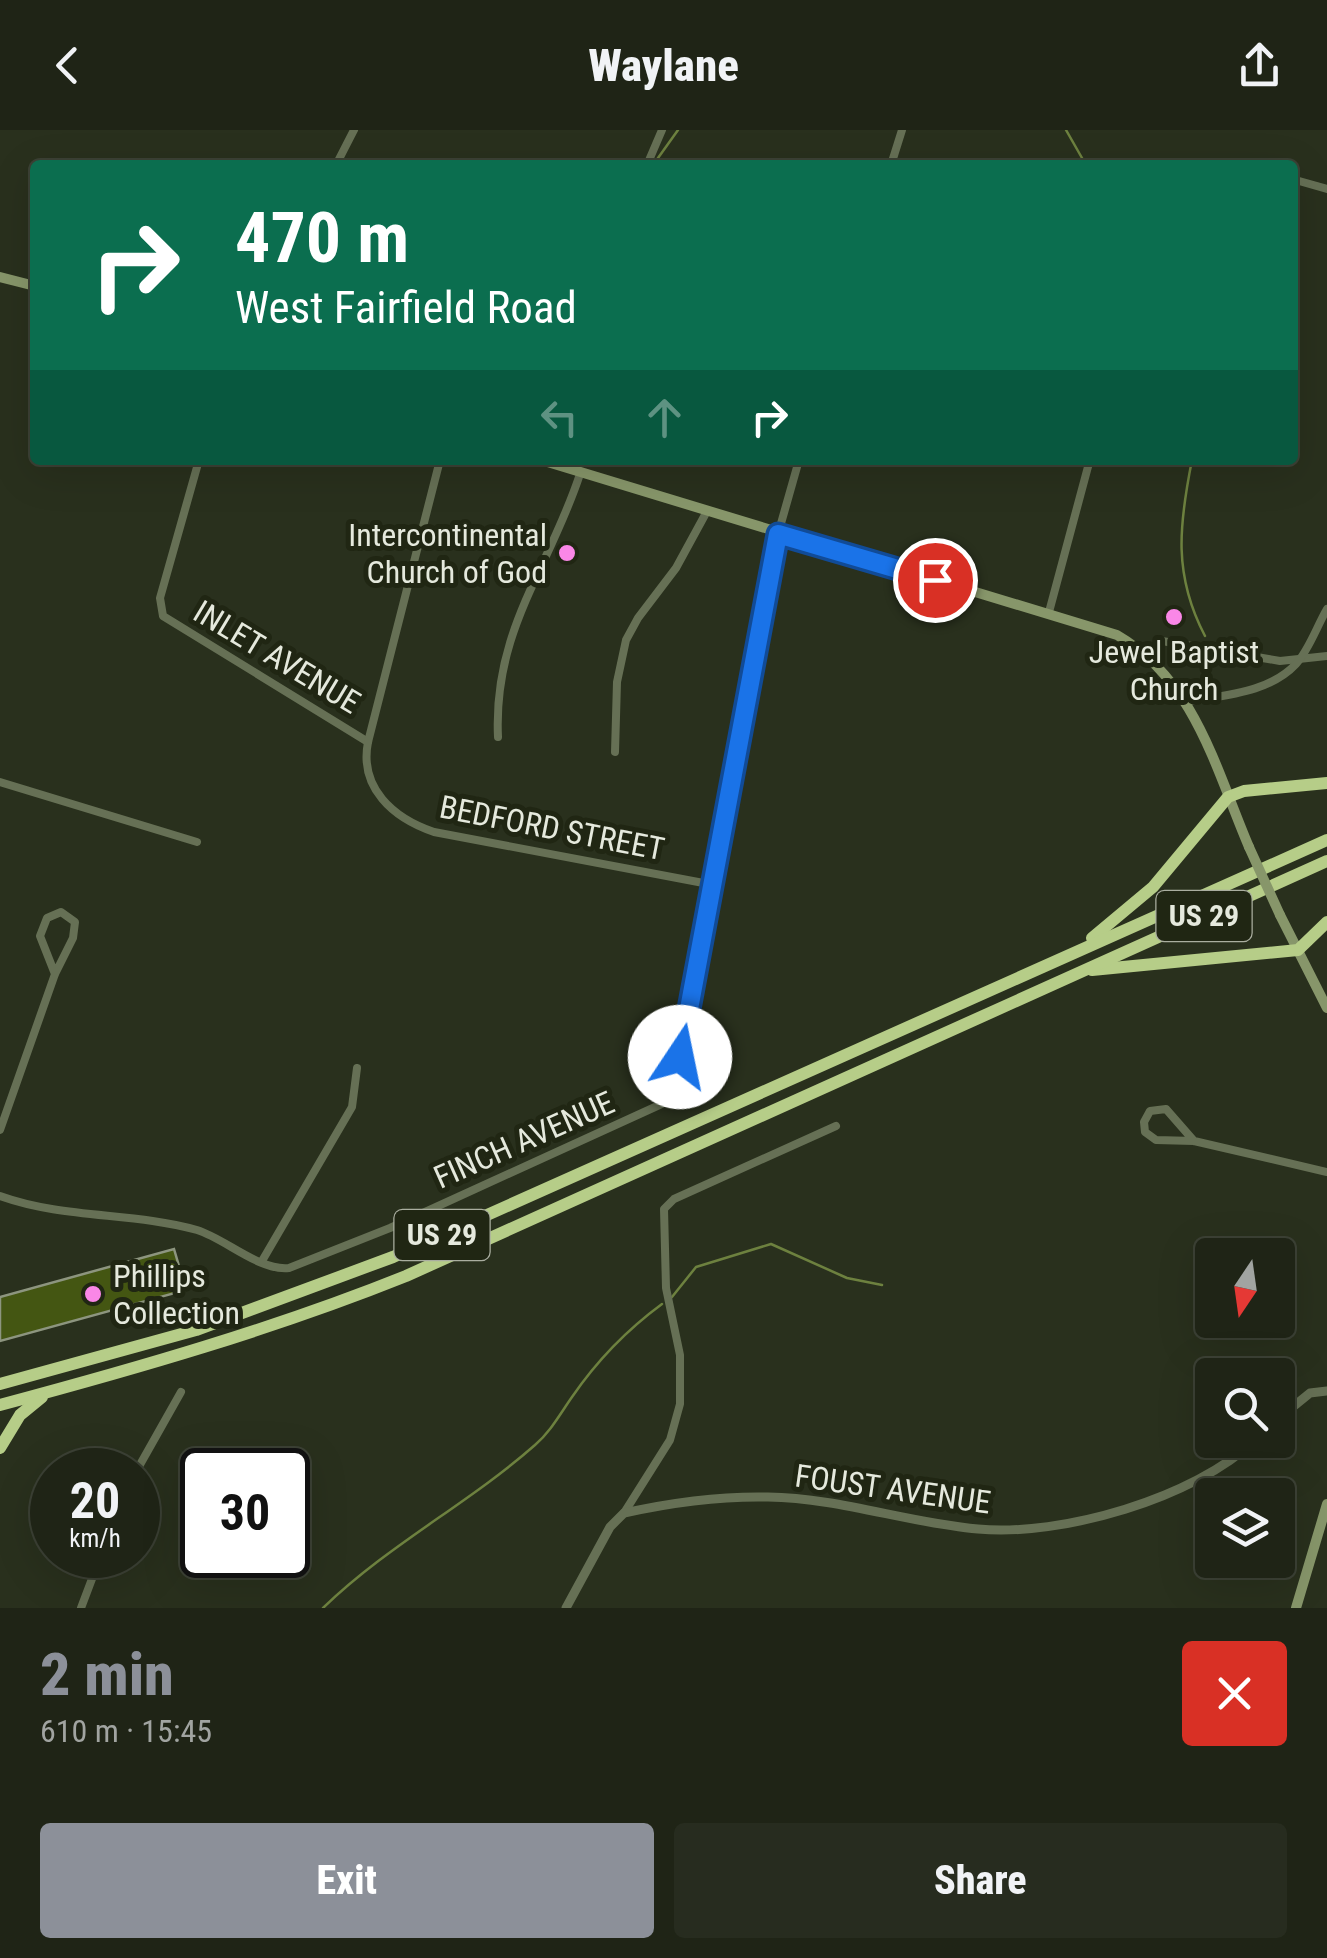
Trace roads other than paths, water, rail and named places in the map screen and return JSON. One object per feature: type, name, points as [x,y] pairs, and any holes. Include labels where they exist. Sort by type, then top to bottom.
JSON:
[{"type":"highway","points":[[1076,951],[1152,886],[1228,797],[1244,790],[1327,783]]},
{"type":"highway","name":"US 29","points":[[0,1384],[196,1330],[325,1285],[1327,840]]},
{"type":"highway","name":"US 29","points":[[0,1406],[287,1322],[406,1276],[1327,861]]},
{"type":"highway","points":[[1080,972],[1298,950],[1327,922]]},
{"type":"highway","points":[[0,1448],[20,1415],[49,1392]]},
{"type":"main road","points":[[0,277],[30,285]]},
{"type":"main road","points":[[555,465],[1104,629],[1141,651],[1162,669],[1187,702],[1280,915],[1327,1008]]},
{"type":"main road","points":[[1296,1608],[1327,1504]]},
{"type":"street","points":[[339,160],[354,130]]},
{"type":"street","points":[[649,160],[662,130]]},
{"type":"street","points":[[892,160],[902,130]]},
{"type":"street","points":[[1298,181],[1327,189]]},
{"type":"street","name":"INLET AVENUE","points":[[198,465],[160,598],[162,614],[368,742]]},
{"type":"street","name":"BEDFORD STREET","points":[[439,465],[368,742],[370,783],[394,811],[424,829],[714,886]]},
{"type":"street","points":[[714,886],[778,534],[798,465]]},
{"type":"street","points":[[1049,612],[1088,465]]},
{"type":"street","points":[[498,737],[496,704],[507,644],[580,474]]},
{"type":"street","points":[[615,752],[617,682],[626,640],[676,568],[706,512]]},
{"type":"street","points":[[1187,702],[1262,687],[1280,678],[1300,659],[1327,609]]},
{"type":"street","points":[[1162,640],[1280,661],[1327,656]]},
{"type":"street","points":[[0,782],[197,842]]},
{"type":"street","name":"FINCH AVENUE","points":[[0,1196],[60,1213],[196,1230],[282,1269],[325,1254],[668,1100],[678,1070],[714,886]]},
{"type":"street","points":[[0,1130],[55,974],[73,938],[76,926],[66,914],[55,913],[44,923],[42,946],[55,974]]},
{"type":"street","points":[[262,1261],[352,1107],[358,1068]]},
{"type":"street","points":[[1194,1142],[1166,1109],[1150,1111],[1145,1118],[1144,1132],[1150,1138],[1194,1142],[1327,1172]]},
{"type":"street","points":[[566,1608],[610,1527],[624,1513],[670,1440],[680,1404],[680,1356],[666,1288],[664,1210],[674,1199],[836,1126]]},
{"type":"street","points":[[1295,1404],[1327,1390]]},
{"type":"street","points":[[150,1448],[182,1392]]},
{"type":"street","name":"FOUST AVENUE","points":[[624,1513],[767,1497],[851,1506],[976,1529],[1046,1527],[1128,1507],[1192,1482],[1229,1458]]},
{"type":"street","points":[[81,1608],[92,1578]]},
{"type":"waterway","points":[[657,160],[678,130]]},
{"type":"waterway","points":[[1066,130],[1083,160]]},
{"type":"waterway","points":[[1191,465],[1182,528],[1183,571],[1205,636]]},
{"type":"waterway","points":[[672,1297],[696,1267],[771,1244],[847,1278],[882,1285]]},
{"type":"waterway","points":[[323,1608],[374,1564],[535,1445],[602,1359],[662,1304]]},
{"type":"place","name":"Intercontinental Church of God","points":[[567,553]]},
{"type":"place","name":"Jewel Baptist Church","points":[[1174,617]]},
{"type":"place","name":"Phillips Collection","points":[[93,1294]]}]
